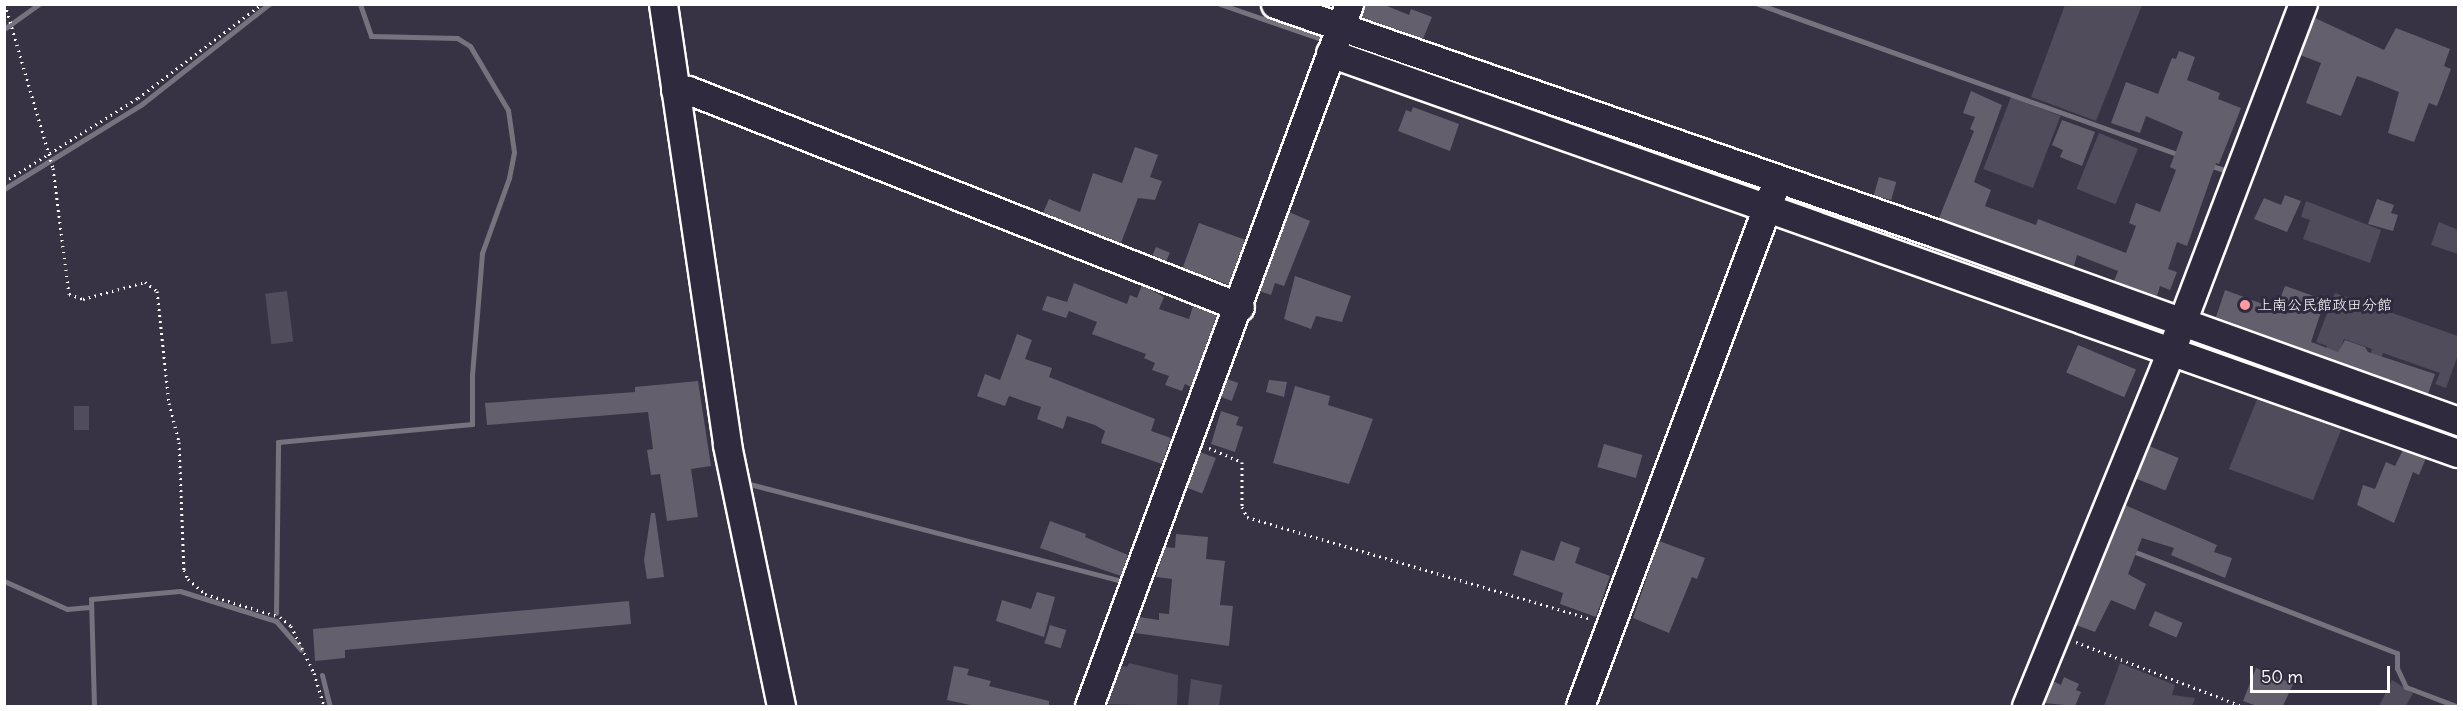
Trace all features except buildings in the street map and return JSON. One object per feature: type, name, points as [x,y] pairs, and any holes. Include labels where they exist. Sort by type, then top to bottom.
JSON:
[{"type":"street","points":[[663,4],[679,90],[727,445],[781,706]]},
{"type":"street","points":[[1275,4],[1347,23],[1772,195]]},
{"type":"street","points":[[2026,706],[2175,338],[2303,4]]},
{"type":"street","points":[[1089,706],[1347,23]]},
{"type":"street","points":[[1336,55],[1772,195],[2175,338],[2458,453]]},
{"type":"street","points":[[679,90],[1240,307]]},
{"type":"street","points":[[1580,706],[1772,195]]},
{"type":"street","points":[[2175,338],[2458,421]]},
{"type":"path","points":[[5,4],[52,164],[69,294],[83,299],[145,282],[157,291],[169,403],[179,442],[184,570],[188,579],[205,594],[280,617],[291,626],[314,673],[324,706]]},
{"type":"path","points":[[4,182],[49,157],[138,98],[262,4]]},
{"type":"path","points":[[1200,445],[1242,462],[1242,507],[1247,517],[1590,619]]},
{"type":"path","points":[[2054,633],[2242,706]]},
{"type":"shaded area","points":[[2065,5],[2142,5],[2096,121],[2031,97]]},
{"type":"shaded area","points":[[2011,97],[2060,116],[2033,188],[1983,169]]},
{"type":"shaded area","points":[[1538,101],[1769,180],[1765,192],[1534,112]]},
{"type":"shaded area","points":[[2099,133],[2138,149],[2115,204],[2077,189]]},
{"type":"shaded area","points":[[2306,201],[2381,230],[2370,263],[2303,239],[2310,220],[2301,217]]},
{"type":"shaded area","points":[[2439,222],[2458,230],[2458,254],[2431,245]]},
{"type":"shaded area","points":[[287,291],[293,342],[271,344],[265,294]]},
{"type":"shaded area","points":[[2335,293],[2458,336],[2458,355],[2446,388],[2435,384],[2440,373],[2383,353],[2378,365],[2368,361],[2372,349],[2344,339],[2336,360],[2324,356],[2327,346],[2316,342]]},
{"type":"shaded area","points":[[2332,380],[2394,403],[2389,417],[2327,394]]},
{"type":"shaded area","points":[[2258,397],[2345,420],[2313,500],[2229,469]]},
{"type":"shaded area","points":[[74,406],[89,406],[89,430],[74,430]]},
{"type":"shaded area","points":[[1129,663],[1178,675],[1177,706],[1104,704],[1119,665],[1127,667]]},
{"type":"shaded area","points":[[2120,663],[2175,685],[2172,695],[2195,698],[2192,706],[2104,706]]},
{"type":"shaded area","points":[[1191,679],[1222,685],[1219,706],[1188,706]]},
{"type":"shaded area","points":[[2392,680],[2413,693],[2406,706],[2379,706]]},
{"type":"waterway","points":[[4,29],[39,4]]},
{"type":"waterway","points":[[4,189],[142,104],[269,4]]},
{"type":"waterway","points":[[276,613],[278,442],[472,424],[472,375],[482,253],[509,178],[514,152],[508,110],[470,46],[457,38],[371,36],[360,4]]},
{"type":"waterway","points":[[1220,4],[1321,39]]},
{"type":"waterway","points":[[1758,4],[2180,155]]},
{"type":"waterway","points":[[2209,165],[2227,171]]},
{"type":"waterway","points":[[742,482],[1126,582]]},
{"type":"waterway","points":[[2130,550],[2397,653],[2397,668],[2406,687],[2456,706]]},
{"type":"waterway","points":[[4,581],[67,609],[90,607]]},
{"type":"waterway","points":[[94,706],[91,599],[180,591],[276,621],[301,650]]},
{"type":"waterway","points":[[322,675],[330,706]]},
{"type":"place","name":"上南公民館政田分館","points":[[2245,305]]}]
